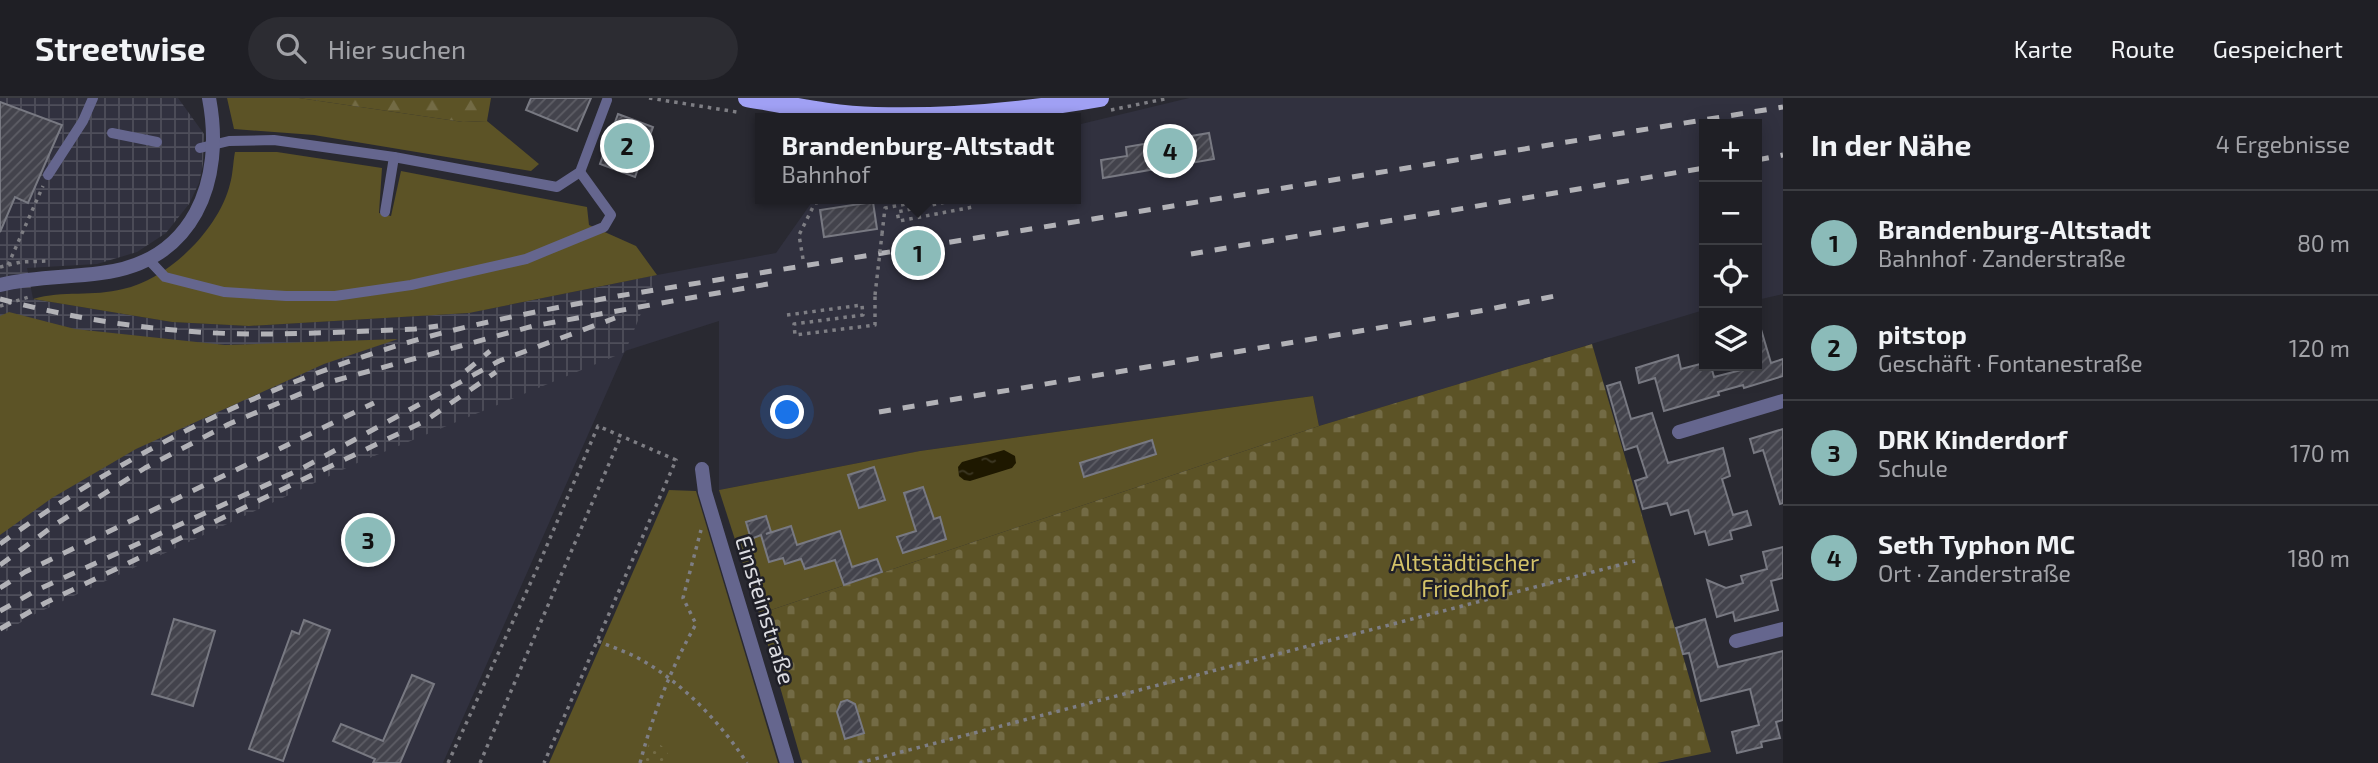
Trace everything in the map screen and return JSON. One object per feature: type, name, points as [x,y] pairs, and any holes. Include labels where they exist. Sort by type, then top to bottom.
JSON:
[{"type":"main road","points":[[747,98],[810,113]]},
{"type":"main road","points":[[1010,113],[1068,111],[1101,105]]},
{"type":"street","points":[[2,279],[102,273],[148,259],[185,230],[199,209],[208,187],[207,147],[214,129],[209,98]]},
{"type":"street","points":[[1679,432],[1783,401]]},
{"type":"street","name":"Einsteinstraße","points":[[702,469],[705,492],[787,763]]},
{"type":"street","points":[[1736,641],[1783,629]]},
{"type":"lane","points":[[48,175],[83,121],[93,98]]},
{"type":"lane","points":[[207,147],[229,141],[274,140],[394,157],[558,187],[580,172],[607,100]]},
{"type":"lane","points":[[111,134],[157,142]]},
{"type":"lane","points":[[385,212],[394,157]]},
{"type":"lane","points":[[148,259],[165,276],[224,292],[335,296],[411,285],[526,259],[604,227],[611,215],[580,172]]},
{"type":"path","points":[[649,98],[730,111]]},
{"type":"path","points":[[1101,105],[1169,98]]},
{"type":"path","points":[[2,279],[48,175]]},
{"type":"path","points":[[803,259],[799,234],[814,204]]},
{"type":"path","points":[[787,315],[862,304],[863,316],[794,324],[795,335],[875,325],[875,295],[885,208],[906,204]]},
{"type":"path","points":[[936,204],[897,212],[899,220],[973,207],[972,204]]},
{"type":"path","points":[[0,267],[39,260],[59,262]]},
{"type":"path","points":[[0,306],[38,294]]},
{"type":"path","points":[[448,763],[536,571],[598,426],[676,460],[544,763]]},
{"type":"path","points":[[480,763],[621,436]]},
{"type":"path","points":[[640,763],[648,732],[668,680],[696,624],[683,598],[700,532]]},
{"type":"path","points":[[859,763],[1635,561]]},
{"type":"path","points":[[598,641],[639,658],[694,700],[728,734],[747,763]]},
{"type":"shaded area","points":[[0,98],[178,98],[204,134],[199,183],[189,204],[166,233],[137,252],[97,264],[27,268],[33,299],[172,322],[249,326],[469,313],[657,275],[625,352],[355,464],[33,615],[0,635]]},
{"type":"shaded area","points":[[1189,98],[1783,98],[1783,294],[1762,299],[1762,119],[1699,119],[1699,312],[1319,426],[1313,396],[920,451],[719,490],[719,321],[625,351],[443,763],[0,763],[0,535],[403,324],[541,300],[776,253],[810,204],[1081,204],[1081,124]]},
{"type":"green space","points":[[227,98],[299,98],[463,122],[487,121],[539,164],[531,171],[314,135],[234,129]]},
{"type":"green space","points":[[299,98],[491,98],[487,121],[463,122]]},
{"type":"green space","points":[[235,152],[277,152],[382,168],[379,213],[391,216],[401,171],[587,207],[589,225],[636,246],[657,275],[469,313],[249,326],[172,322],[33,299],[123,289],[158,275],[190,250],[215,218],[230,184]]},
{"type":"green space","points":[[9,312],[75,329],[225,345],[398,339],[324,364],[136,449],[52,498],[0,535],[0,316]]},
{"type":"green space","name":"Altstädtischer Friedhof","points":[[1592,344],[1711,752],[1657,763],[802,763],[759,614],[1319,426]]},
{"type":"green space","points":[[1313,396],[1319,426],[759,614],[719,490],[920,451]]},
{"type":"green space","points":[[669,490],[696,491],[778,763],[549,763]]},
{"type":"green space","points":[[650,740],[662,746],[675,763],[643,763]]},
{"type":"water","points":[[1004,450],[1015,456],[1016,463],[1012,468],[970,481],[959,476],[958,467],[962,462]]},
{"type":"building","points":[[531,98],[591,98],[577,131],[526,110]]},
{"type":"building","points":[[0,102],[62,125],[28,203],[15,197],[0,232]]},
{"type":"building","points":[[618,114],[653,127],[635,177],[600,164]]},
{"type":"building","points":[[1209,133],[1214,159],[1103,178],[1101,160],[1127,156],[1126,147]]},
{"type":"building","points":[[873,204],[877,229],[824,237],[820,210]]},
{"type":"building","points":[[1762,333],[1771,363],[1783,359],[1783,376],[1744,388],[1743,385],[1718,392],[1719,395],[1664,411],[1655,378],[1639,383],[1636,368],[1678,355],[1681,369],[1699,364],[1699,371],[1712,371],[1714,377],[1737,371],[1762,371]]},
{"type":"building","points":[[1620,382],[1631,419],[1652,413],[1668,463],[1723,448],[1730,476],[1722,479],[1733,515],[1747,511],[1751,525],[1730,531],[1732,539],[1709,545],[1705,531],[1695,534],[1688,510],[1671,515],[1667,503],[1643,509],[1635,481],[1647,477],[1637,446],[1625,450],[1607,386]]},
{"type":"building","points":[[1783,429],[1783,503],[1780,504],[1763,450],[1754,453],[1750,439]]},
{"type":"building","points":[[1152,440],[1156,454],[1084,477],[1080,463]]},
{"type":"building","points":[[874,467],[885,500],[859,508],[848,475]]},
{"type":"building","points":[[923,487],[934,519],[940,517],[946,539],[903,553],[897,537],[916,531],[904,493]]},
{"type":"building","points":[[766,516],[771,532],[766,534],[791,526],[797,545],[840,531],[852,567],[877,559],[882,572],[844,585],[835,560],[805,569],[801,559],[785,564],[783,558],[769,562],[761,535],[751,539],[746,522]]},
{"type":"building","points":[[1783,547],[1783,578],[1771,581],[1778,610],[1735,621],[1733,612],[1717,617],[1707,580],[1726,588],[1743,583],[1741,576],[1767,569],[1763,552]]},
{"type":"building","points":[[174,619],[215,631],[193,706],[152,694]]},
{"type":"building","points":[[1705,619],[1718,667],[1783,651],[1783,720],[1776,722],[1780,738],[1761,742],[1762,747],[1737,753],[1732,732],[1759,725],[1750,689],[1701,701],[1689,653],[1683,654],[1676,628]]},
{"type":"building","points":[[304,620],[330,630],[283,761],[249,749],[292,631],[299,634]]},
{"type":"building","points":[[412,675],[434,684],[400,763],[373,763],[375,759],[333,741],[341,724],[383,741]]},
{"type":"building","points":[[847,700],[855,704],[864,733],[845,739],[837,712],[841,702]]},
{"type":"railway","points":[[0,544],[99,479],[204,422],[314,374],[370,354],[451,331],[618,296],[1783,107]]},
{"type":"railway","points":[[1762,159],[1783,155]]},
{"type":"railway","points":[[1191,254],[1699,169]]},
{"type":"railway","points":[[0,565],[56,524],[145,468],[229,424],[326,383],[533,326],[768,284]]},
{"type":"railway","points":[[879,412],[1555,296]]},
{"type":"railway","points":[[0,299],[108,322],[234,334],[294,334],[438,326]]},
{"type":"railway","points":[[0,611],[35,591],[299,470],[499,361],[615,318]]},
{"type":"railway","points":[[466,371],[490,351]]},
{"type":"railway","points":[[0,629],[45,603],[425,421],[496,372]]},
{"type":"railway","points":[[0,588],[25,572],[374,403]]},
{"type":"place","name":"pitstop","points":[[627,146]]},
{"type":"place","name":"Seth Typhon MC","points":[[1170,151]]},
{"type":"place","name":"Brandenburg-Altstadt","points":[[918,253]]},
{"type":"place","name":"DRK Kinderdorf","points":[[368,540]]}]
